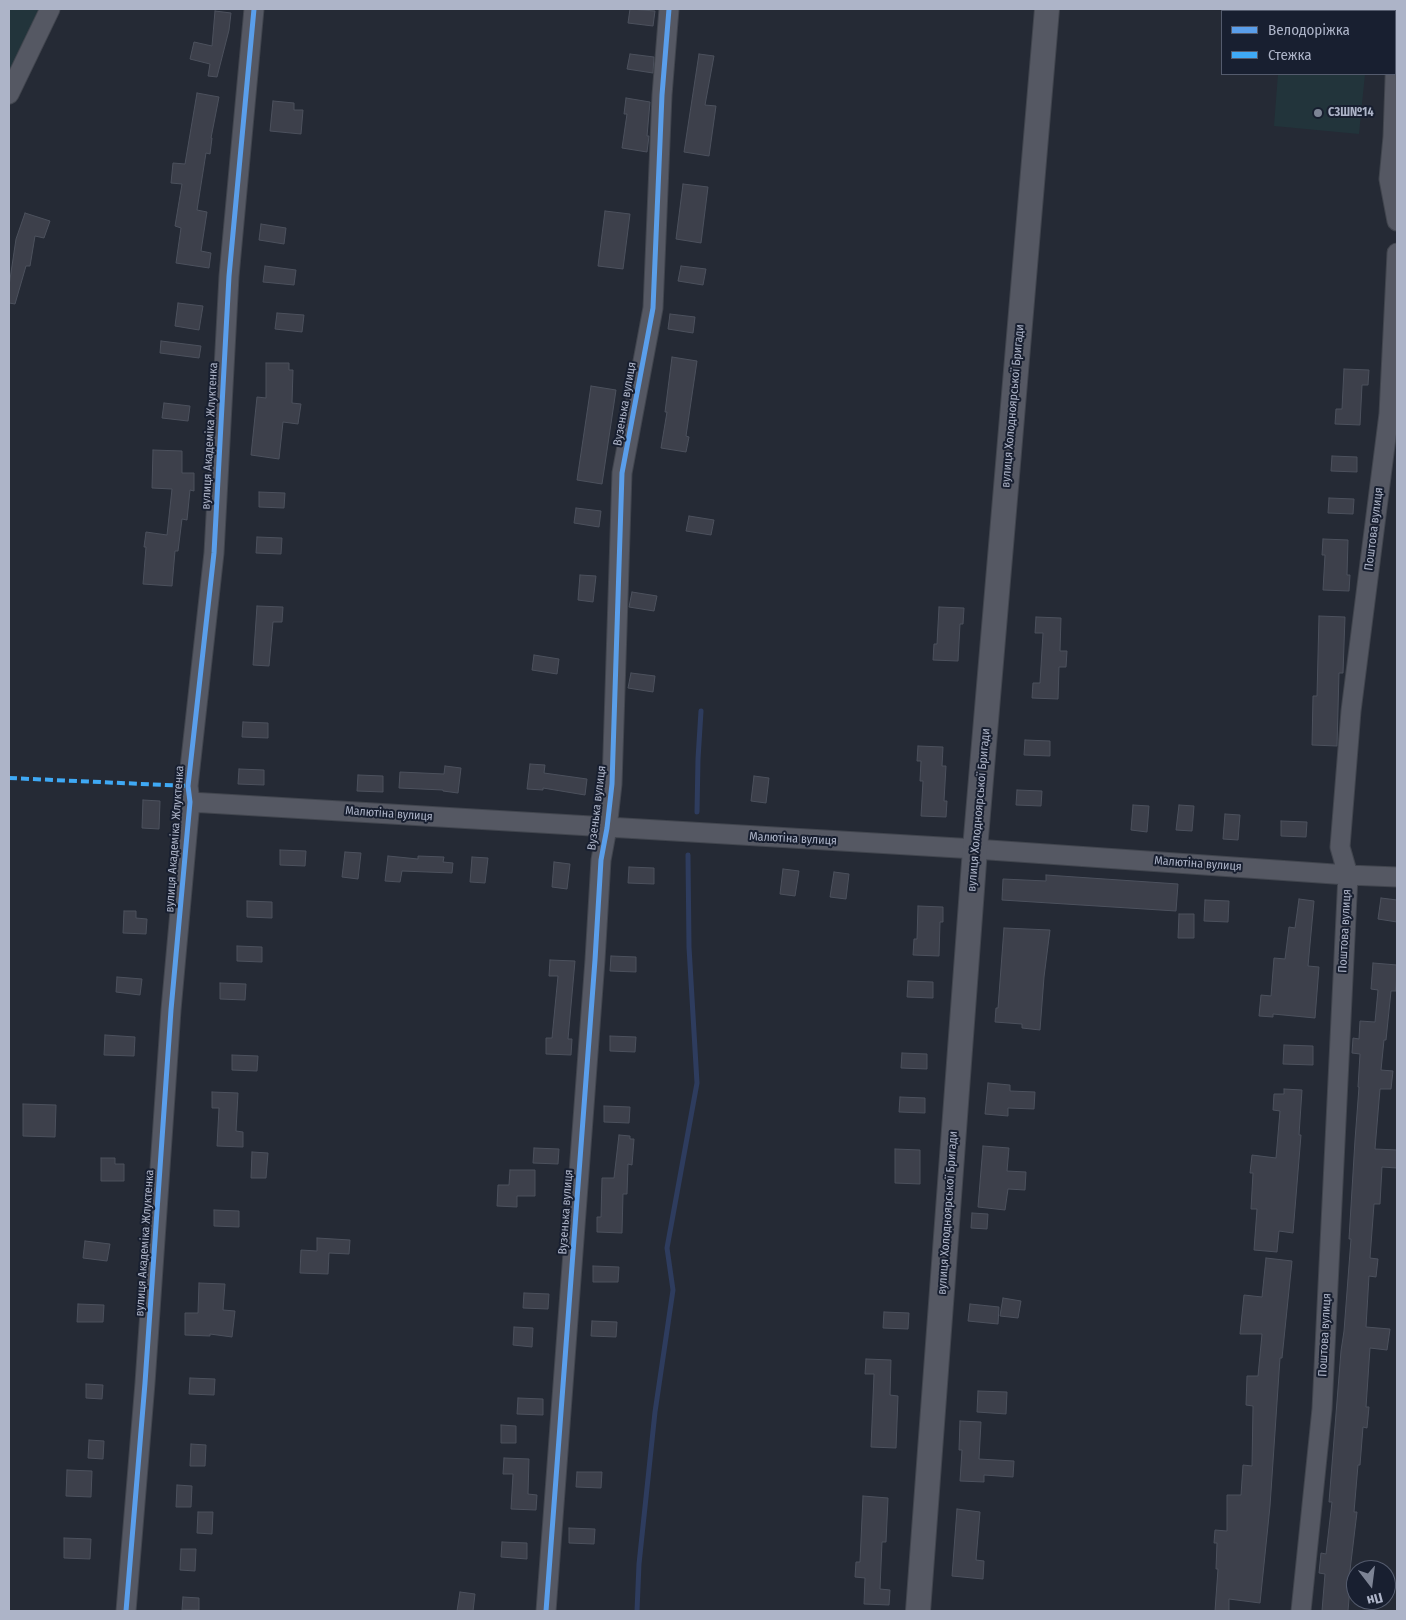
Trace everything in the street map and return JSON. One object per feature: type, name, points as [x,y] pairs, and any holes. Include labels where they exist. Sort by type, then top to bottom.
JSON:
[{"type":"street","points":[[9,94],[50,9]]},
{"type":"street","name":"вулиця Академіка Жлуктенка","points":[[126,1611],[145,1383],[171,1010],[190,802],[188,786],[214,553],[229,276],[254,9]]},
{"type":"street","name":"Вузенька вулиця","points":[[546,1611],[601,860],[612,784],[622,472],[653,308],[662,94],[669,9]]},
{"type":"street","name":"вулиця Холодноярської Бригади","points":[[918,1611],[975,849],[1048,9]]},
{"type":"street","points":[[1396,51],[1397,22]]},
{"type":"street","points":[[1395,75],[1393,137],[1389,179],[1397,221]]},
{"type":"street","name":"Поштова вулиця","points":[[1301,1611],[1322,1409],[1348,875],[1340,847],[1351,712],[1389,414],[1397,253]]},
{"type":"street","name":"Малютіна вулиця","points":[[190,802],[975,849],[1348,875],[1397,876]]},
{"type":"shaded area","points":[[9,9],[49,9],[9,90]]},
{"type":"shaded area","points":[[1285,9],[1371,9],[1371,10]]},
{"type":"shaded area","points":[[1278,75],[1365,75],[1359,134],[1274,126]]},
{"type":"building","points":[[630,9],[655,11],[653,26],[628,23]]},
{"type":"building","points":[[215,11],[231,13],[229,30],[217,77],[208,76],[210,64],[190,59],[194,42],[212,46]]},
{"type":"building","points":[[630,54],[654,57],[653,73],[627,69]]},
{"type":"building","points":[[699,54],[714,56],[705,105],[716,106],[709,156],[684,152]]},
{"type":"building","points":[[197,93],[219,97],[211,138],[210,154],[206,153],[197,210],[207,212],[201,251],[211,253],[209,268],[176,263],[181,228],[175,226],[182,184],[171,183],[173,163],[185,164]]},
{"type":"building","points":[[626,98],[650,102],[647,152],[622,148],[627,114],[624,114]]},
{"type":"building","points":[[273,101],[294,103],[294,110],[303,110],[301,134],[270,131]]},
{"type":"building","points":[[683,184],[708,187],[701,243],[676,239]]},
{"type":"building","points":[[605,211],[630,214],[623,269],[598,266]]},
{"type":"building","points":[[25,213],[50,221],[44,238],[35,236],[30,266],[26,266],[15,304],[9,303],[9,286],[16,239]]},
{"type":"building","points":[[261,224],[286,228],[284,244],[259,240]]},
{"type":"building","points":[[265,266],[296,270],[294,285],[263,282]]},
{"type":"building","points":[[681,266],[706,269],[703,285],[678,281]]},
{"type":"building","points":[[178,303],[203,306],[199,330],[175,326]]},
{"type":"building","points":[[277,313],[304,315],[302,332],[275,329]]},
{"type":"building","points":[[670,314],[695,317],[693,333],[668,329]]},
{"type":"building","points":[[161,341],[201,346],[199,358],[160,353]]},
{"type":"building","points":[[672,357],[697,361],[686,436],[689,437],[686,452],[661,448],[667,412],[665,412]]},
{"type":"building","points":[[266,363],[289,363],[289,370],[293,370],[292,403],[301,404],[298,424],[283,422],[279,459],[251,455],[257,397],[266,398]]},
{"type":"building","points":[[1344,369],[1369,370],[1368,385],[1362,385],[1360,425],[1335,424],[1336,409],[1342,409]]},
{"type":"building","points":[[591,386],[616,390],[602,484],[577,480]]},
{"type":"building","points":[[164,403],[190,406],[188,421],[162,418]]},
{"type":"building","points":[[153,450],[182,451],[182,473],[194,473],[194,491],[190,490],[187,520],[182,519],[178,551],[175,551],[172,586],[143,584],[146,532],[167,535],[172,489],[152,488]]},
{"type":"building","points":[[1332,456],[1357,457],[1357,472],[1331,471]]},
{"type":"building","points":[[259,492],[285,493],[284,508],[259,507]]},
{"type":"building","points":[[1329,498],[1354,499],[1353,514],[1328,513]]},
{"type":"building","points":[[576,508],[601,511],[599,527],[574,523]]},
{"type":"building","points":[[689,516],[714,520],[711,535],[686,531]]},
{"type":"building","points":[[257,537],[282,538],[281,554],[256,553]]},
{"type":"building","points":[[1323,539],[1348,540],[1347,575],[1350,575],[1349,591],[1323,590],[1325,555],[1322,555]]},
{"type":"building","points":[[580,575],[596,576],[593,602],[578,600]]},
{"type":"building","points":[[632,592],[657,596],[654,611],[629,607]]},
{"type":"building","points":[[257,606],[283,607],[282,622],[273,622],[269,666],[253,665]]},
{"type":"building","points":[[939,607],[964,608],[963,624],[960,624],[958,661],[933,660],[934,644],[937,644]]},
{"type":"building","points":[[1319,616],[1345,617],[1343,673],[1339,673],[1337,746],[1312,745],[1313,696],[1317,696]]},
{"type":"building","points":[[1036,617],[1061,618],[1060,651],[1067,651],[1066,667],[1059,667],[1058,699],[1032,698],[1033,683],[1040,683],[1043,633],[1035,633]]},
{"type":"building","points":[[534,655],[559,659],[557,674],[532,670]]},
{"type":"building","points":[[631,673],[655,676],[653,692],[628,688]]},
{"type":"building","points":[[243,722],[268,723],[268,738],[242,737]]},
{"type":"building","points":[[1025,740],[1050,741],[1050,756],[1024,755]]},
{"type":"building","points":[[918,746],[943,747],[942,766],[946,766],[944,801],[947,801],[946,817],[921,816],[923,781],[920,781],[921,761],[917,761]]},
{"type":"building","points":[[530,764],[545,765],[544,773],[587,779],[585,795],[543,788],[543,790],[527,789]]},
{"type":"building","points":[[445,766],[461,768],[458,793],[443,790],[399,788],[400,772],[444,774]]},
{"type":"building","points":[[239,769],[264,770],[264,785],[238,784]]},
{"type":"building","points":[[358,775],[383,776],[383,792],[357,791]]},
{"type":"building","points":[[754,776],[769,778],[766,803],[751,801]]},
{"type":"building","points":[[1017,790],[1042,791],[1041,806],[1016,805]]},
{"type":"building","points":[[143,800],[160,801],[159,829],[142,828]]},
{"type":"building","points":[[1133,805],[1149,806],[1147,832],[1131,830]]},
{"type":"building","points":[[1179,805],[1194,806],[1192,831],[1176,830]]},
{"type":"building","points":[[1225,814],[1240,815],[1238,840],[1223,839]]},
{"type":"building","points":[[1281,821],[1307,822],[1306,837],[1281,836]]},
{"type":"building","points":[[280,850],[306,851],[305,866],[280,865]]},
{"type":"building","points":[[345,852],[361,853],[358,879],[342,877]]},
{"type":"building","points":[[388,856],[418,859],[418,856],[444,857],[443,862],[453,863],[452,873],[402,871],[400,882],[385,881]]},
{"type":"building","points":[[472,857],[488,858],[485,883],[470,882]]},
{"type":"building","points":[[554,862],[570,864],[567,889],[552,887]]},
{"type":"building","points":[[629,867],[654,868],[654,884],[628,883]]},
{"type":"building","points":[[783,869],[799,871],[795,896],[780,894]]},
{"type":"building","points":[[834,872],[849,874],[846,899],[830,897]]},
{"type":"building","points":[[1046,875],[1178,884],[1176,911],[1002,900],[1003,879],[1046,881]]},
{"type":"building","points":[[1381,898],[1397,900],[1397,922],[1378,919]]},
{"type":"building","points":[[1299,899],[1314,901],[1308,966],[1319,967],[1315,1018],[1273,1014],[1273,1017],[1259,1016],[1261,995],[1271,996],[1274,958],[1285,959],[1289,927],[1295,928]]},
{"type":"building","points":[[1205,900],[1229,901],[1228,922],[1204,921]]},
{"type":"building","points":[[247,901],[272,902],[272,918],[247,917]]},
{"type":"building","points":[[918,906],[943,907],[943,922],[940,922],[939,956],[913,955],[914,939],[917,939]]},
{"type":"building","points":[[124,911],[136,911],[136,918],[147,919],[146,934],[123,933]]},
{"type":"building","points":[[1179,914],[1194,914],[1194,938],[1178,938]]},
{"type":"building","points":[[1004,928],[1050,930],[1040,1030],[1022,1028],[1022,1024],[995,1022],[996,1008],[998,1008]]},
{"type":"building","points":[[237,946],[262,947],[262,962],[237,961]]},
{"type":"building","points":[[611,956],[636,957],[636,972],[610,971]]},
{"type":"building","points":[[550,960],[575,961],[568,1039],[572,1039],[571,1055],[546,1054],[546,1038],[552,1038],[558,976],[549,976]]},
{"type":"building","points":[[1373,963],[1397,965],[1396,991],[1391,991],[1381,1070],[1393,1071],[1391,1089],[1380,1089],[1375,1149],[1397,1150],[1397,1168],[1382,1167],[1380,1204],[1374,1204],[1370,1258],[1378,1259],[1376,1277],[1369,1276],[1366,1327],[1390,1329],[1387,1350],[1370,1348],[1366,1407],[1369,1407],[1367,1428],[1363,1427],[1360,1465],[1358,1465],[1354,1512],[1357,1512],[1351,1560],[1346,1560],[1346,1610],[1348,1611],[1322,1611],[1325,1574],[1319,1573],[1321,1553],[1326,1554],[1332,1502],[1329,1502],[1351,1239],[1349,1239],[1360,1054],[1352,1053],[1353,1038],[1359,1039],[1360,1021],[1375,1022],[1378,990],[1371,989]]},
{"type":"building","points":[[117,977],[142,979],[140,995],[116,992]]},
{"type":"building","points":[[908,981],[933,982],[933,998],[907,997]]},
{"type":"building","points":[[220,983],[246,984],[245,1000],[220,999]]},
{"type":"building","points":[[105,1035],[135,1037],[134,1056],[104,1055]]},
{"type":"building","points":[[610,1036],[636,1037],[635,1052],[610,1051]]},
{"type":"building","points":[[1284,1045],[1313,1046],[1313,1065],[1283,1064]]},
{"type":"building","points":[[902,1053],[927,1054],[927,1069],[901,1068]]},
{"type":"building","points":[[232,1055],[258,1056],[257,1071],[232,1070]]},
{"type":"building","points":[[988,1083],[1010,1085],[1010,1091],[1035,1092],[1034,1109],[1008,1108],[1008,1116],[985,1114]]},
{"type":"building","points":[[1284,1089],[1302,1090],[1299,1135],[1301,1135],[1293,1233],[1279,1231],[1277,1252],[1254,1250],[1257,1209],[1251,1209],[1253,1173],[1250,1173],[1252,1155],[1276,1158],[1280,1111],[1273,1110],[1274,1094],[1284,1094]]},
{"type":"building","points":[[212,1092],[238,1093],[236,1131],[243,1132],[243,1147],[217,1146],[219,1108],[212,1108]]},
{"type":"building","points":[[900,1097],[925,1098],[925,1113],[899,1112]]},
{"type":"building","points":[[23,1104],[56,1105],[55,1137],[23,1136]]},
{"type":"building","points":[[604,1106],[630,1107],[629,1123],[604,1122]]},
{"type":"building","points":[[619,1135],[630,1136],[630,1139],[634,1139],[632,1165],[628,1164],[627,1194],[623,1194],[622,1233],[597,1232],[597,1217],[601,1217],[602,1178],[614,1178]]},
{"type":"building","points":[[983,1146],[1009,1148],[1007,1171],[1026,1172],[1025,1190],[1008,1189],[1005,1210],[978,1207]]},
{"type":"building","points":[[534,1148],[559,1149],[558,1164],[533,1163]]},
{"type":"building","points":[[895,1149],[920,1150],[920,1184],[895,1183]]},
{"type":"building","points":[[252,1152],[268,1153],[266,1178],[251,1178]]},
{"type":"building","points":[[101,1158],[115,1158],[115,1164],[124,1164],[124,1181],[101,1181]]},
{"type":"building","points":[[510,1170],[535,1170],[535,1196],[517,1196],[517,1207],[497,1206],[498,1185],[509,1185]]},
{"type":"building","points":[[214,1210],[239,1211],[239,1227],[214,1226]]},
{"type":"building","points":[[972,1213],[988,1214],[987,1229],[971,1228]]},
{"type":"building","points":[[317,1238],[350,1240],[349,1254],[329,1253],[328,1274],[300,1273],[301,1250],[317,1251]]},
{"type":"building","points":[[85,1241],[110,1244],[107,1261],[83,1258]]},
{"type":"building","points":[[1266,1258],[1292,1261],[1282,1358],[1280,1358],[1270,1506],[1260,1603],[1229,1599],[1229,1611],[1215,1611],[1218,1569],[1216,1569],[1217,1543],[1214,1543],[1215,1530],[1227,1531],[1227,1495],[1241,1495],[1243,1465],[1252,1466],[1253,1406],[1246,1405],[1247,1376],[1258,1376],[1262,1334],[1240,1334],[1244,1295],[1262,1297]]},
{"type":"building","points":[[593,1266],[619,1267],[618,1282],[593,1282]]},
{"type":"building","points":[[199,1283],[225,1284],[223,1310],[235,1311],[232,1337],[210,1334],[210,1336],[185,1335],[185,1313],[198,1313]]},
{"type":"building","points":[[524,1293],[549,1294],[548,1309],[523,1308]]},
{"type":"building","points":[[1003,1298],[1021,1301],[1018,1318],[1000,1316]]},
{"type":"building","points":[[78,1304],[104,1305],[103,1322],[77,1322]]},
{"type":"building","points":[[970,1304],[999,1307],[998,1324],[968,1321]]},
{"type":"building","points":[[884,1312],[909,1313],[908,1329],[883,1328]]},
{"type":"building","points":[[592,1321],[617,1322],[616,1337],[591,1336]]},
{"type":"building","points":[[514,1327],[533,1328],[532,1347],[513,1345]]},
{"type":"building","points":[[866,1359],[891,1360],[890,1395],[898,1396],[896,1448],[871,1447],[874,1374],[865,1374]]},
{"type":"building","points":[[190,1378],[215,1379],[214,1395],[189,1394]]},
{"type":"building","points":[[86,1384],[103,1385],[102,1399],[86,1398]]},
{"type":"building","points":[[978,1391],[1007,1392],[1006,1414],[977,1412]]},
{"type":"building","points":[[518,1398],[543,1399],[543,1415],[517,1414]]},
{"type":"building","points":[[960,1421],[981,1422],[979,1459],[1014,1461],[1013,1477],[984,1475],[984,1482],[960,1481],[962,1450],[959,1450]]},
{"type":"building","points":[[501,1425],[516,1426],[516,1443],[501,1443]]},
{"type":"building","points":[[89,1440],[104,1441],[103,1459],[88,1458]]},
{"type":"building","points":[[191,1444],[206,1445],[205,1466],[190,1466]]},
{"type":"building","points":[[504,1458],[529,1459],[528,1494],[537,1495],[536,1510],[511,1509],[513,1474],[503,1474]]},
{"type":"building","points":[[67,1470],[92,1471],[91,1497],[66,1496]]},
{"type":"building","points":[[577,1472],[602,1472],[601,1488],[576,1487]]},
{"type":"building","points":[[177,1485],[192,1486],[191,1507],[176,1507]]},
{"type":"building","points":[[863,1496],[888,1498],[886,1542],[882,1542],[880,1589],[890,1590],[889,1605],[864,1604],[865,1578],[855,1577],[856,1562],[860,1562]]},
{"type":"building","points":[[957,1509],[980,1512],[976,1560],[984,1561],[983,1579],[952,1576]]},
{"type":"building","points":[[198,1512],[213,1512],[212,1534],[197,1533]]},
{"type":"building","points":[[569,1528],[595,1529],[594,1544],[569,1543]]},
{"type":"building","points":[[64,1538],[91,1539],[90,1559],[64,1558]]},
{"type":"building","points":[[502,1542],[527,1543],[527,1559],[501,1557]]},
{"type":"building","points":[[181,1549],[196,1549],[195,1571],[180,1570]]},
{"type":"building","points":[[460,1592],[475,1594],[473,1611],[457,1611]]},
{"type":"building","points":[[183,1597],[199,1598],[199,1610],[182,1610]]},
{"type":"waterway","points":[[697,812],[701,711]]},
{"type":"waterway","points":[[637,1611],[639,1564],[655,1412],[673,1290],[667,1248],[697,1083],[689,947],[688,855]]},
{"type":"marked path","points":[[9,778],[188,786]]},
{"type":"cycle path","points":[[126,1611],[145,1383],[171,1010],[190,802],[188,786],[214,553],[229,276],[254,9]]},
{"type":"cycle path","points":[[546,1611],[601,860],[612,784],[622,473],[653,308],[662,95],[669,9]]},
{"type":"place","name":"СЗШ№14","points":[[1318,113]]}]
